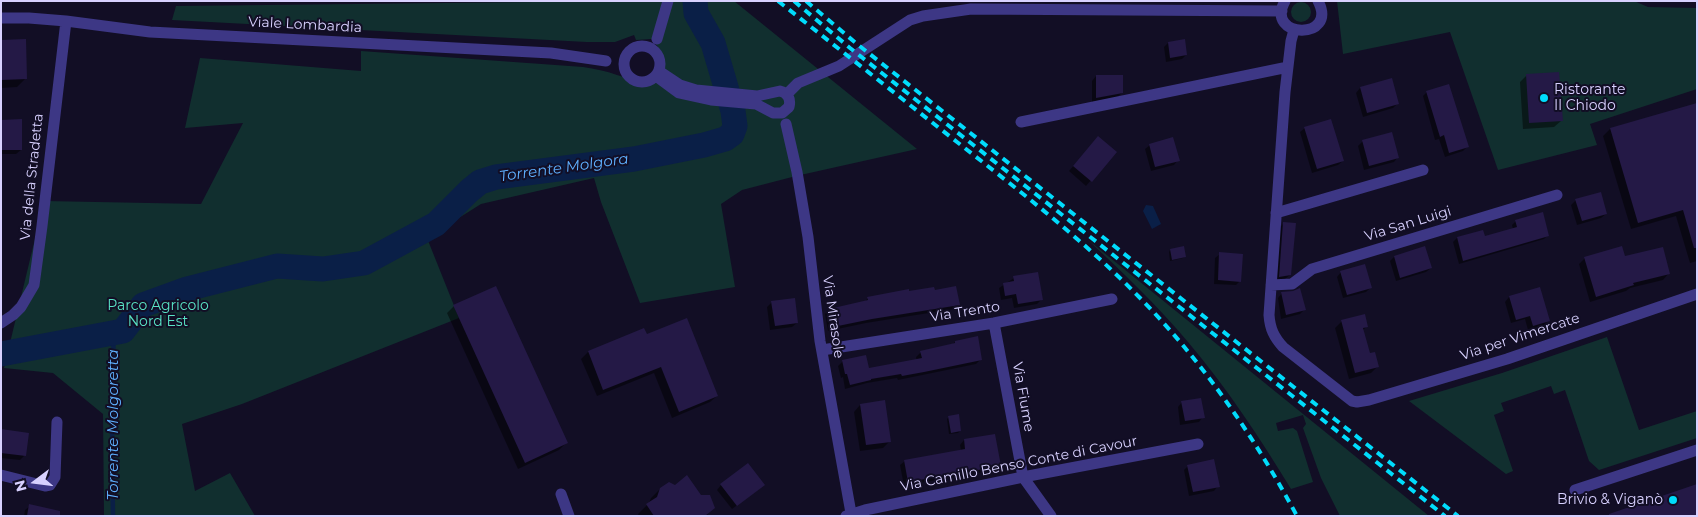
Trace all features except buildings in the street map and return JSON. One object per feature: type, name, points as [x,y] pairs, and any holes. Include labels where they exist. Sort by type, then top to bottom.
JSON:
[{"type":"street","points":[[657,39],[646,46],[634,47],[626,56],[624,60],[625,70],[632,80],[647,82],[657,74],[660,65],[656,53],[657,39],[668,1]]},
{"type":"street","points":[[657,74],[679,93],[757,100],[777,90],[787,94],[798,83],[839,66],[910,20],[940,13],[970,9],[1283,6],[1285,23],[1294,30],[1307,31],[1318,23],[1321,16],[1322,10],[1318,1]]},
{"type":"street","name":"Viale Lombardia","points":[[1,18],[66,21],[150,32],[551,53],[606,61],[626,56]]},
{"type":"street","name":"Via della Stradetta","points":[[1,323],[13,316],[34,286],[66,21]]},
{"type":"street","points":[[1271,284],[1288,67],[1294,30]]},
{"type":"street","points":[[646,46],[656,53]]},
{"type":"street","name":"Viale Lombardia","points":[[606,61],[625,70]]},
{"type":"street","points":[[1022,122],[1288,67]]},
{"type":"street","name":"Via Mirasole","points":[[786,124],[790,100],[787,94]]},
{"type":"street","points":[[757,100],[773,113],[785,112],[789,106]]},
{"type":"street","name":"Via Mirasole","points":[[779,114],[786,124],[797,172],[808,237],[822,350],[849,514]]},
{"type":"street","points":[[1276,213],[1423,170]]},
{"type":"street","name":"Via San Luigi","points":[[1271,284],[1292,284],[1312,269],[1557,196]]},
{"type":"street","name":"Via per Vimercate","points":[[1271,284],[1268,315],[1270,327],[1275,338],[1283,347],[1352,401],[1357,402],[1507,359],[1697,294]]},
{"type":"street","name":"Via Trento","points":[[822,350],[994,322],[1112,298]]},
{"type":"street","name":"Via Fiume","points":[[994,322],[1023,477]]},
{"type":"street","points":[[1,475],[45,486],[50,485],[55,477],[56,422]]},
{"type":"street","name":"Via Camillo Benso Conte di Cavour","points":[[849,514],[1023,477],[1198,444]]},
{"type":"street","points":[[1575,490],[1697,450]]},
{"type":"street","points":[[1023,477],[1051,516]]},
{"type":"street","points":[[561,494],[569,516]]},
{"type":"green space","name":"Parco Agricolo Nord Est","points":[[734,1],[917,149],[742,190],[721,204],[735,287],[640,303],[601,202],[594,178],[481,204],[427,238],[459,318],[242,404],[182,424],[195,491],[230,473],[255,516],[104,516],[103,414],[53,373],[4,368],[44,201],[201,204],[243,123],[185,128],[200,58],[361,71],[361,51],[583,67],[605,71],[643,83],[650,83],[657,79],[664,65],[661,52],[651,39],[636,40],[634,35],[615,42],[587,42],[172,20],[176,6]]},
{"type":"green space","points":[[1337,1],[1634,1],[1648,7],[1697,8],[1697,89],[1590,124],[1597,145],[1498,170],[1450,32],[1343,54]]},
{"type":"green space","points":[[1301,2],[1308,5],[1311,12],[1308,19],[1301,22],[1294,19],[1291,12],[1294,5]]},
{"type":"green space","points":[[1087,239],[1429,516],[1340,516],[1321,478],[1303,428],[1306,424],[1303,415],[1276,423],[1278,431],[1293,428],[1297,431],[1313,482],[1291,489],[1242,414],[1202,359],[1152,302]]},
{"type":"green space","points":[[1607,337],[1639,430],[1697,411],[1697,438],[1599,470],[1589,461],[1565,390],[1554,394],[1551,386],[1501,403],[1504,411],[1494,415],[1513,471],[1506,474],[1409,401],[1502,373]]},
{"type":"water","points":[[1146,205],[1153,206],[1161,224],[1152,229],[1143,211]]},
{"type":"waterway","name":"Torrente Molgora","points":[[1,354],[123,331],[143,305],[187,289],[277,266],[323,269],[364,263],[436,224],[480,182],[496,177],[634,159],[725,139],[732,134],[735,126],[733,111],[713,43],[696,13],[695,1]]},
{"type":"waterway","name":"Torrente Molgoretta","points":[[113,516],[112,402],[114,333]]},
{"type":"railway","points":[[778,1],[1029,199],[1121,279],[1166,325],[1228,403],[1264,458],[1297,516]]},
{"type":"railway","points":[[794,1],[850,48],[1445,516]]},
{"type":"railway","points":[[806,1],[857,44],[1458,516]]},
{"type":"place","name":"Ristorante Il Chiodo","points":[[1544,98]]},
{"type":"place","name":"Brivio & Viganò","points":[[1673,500]]}]
